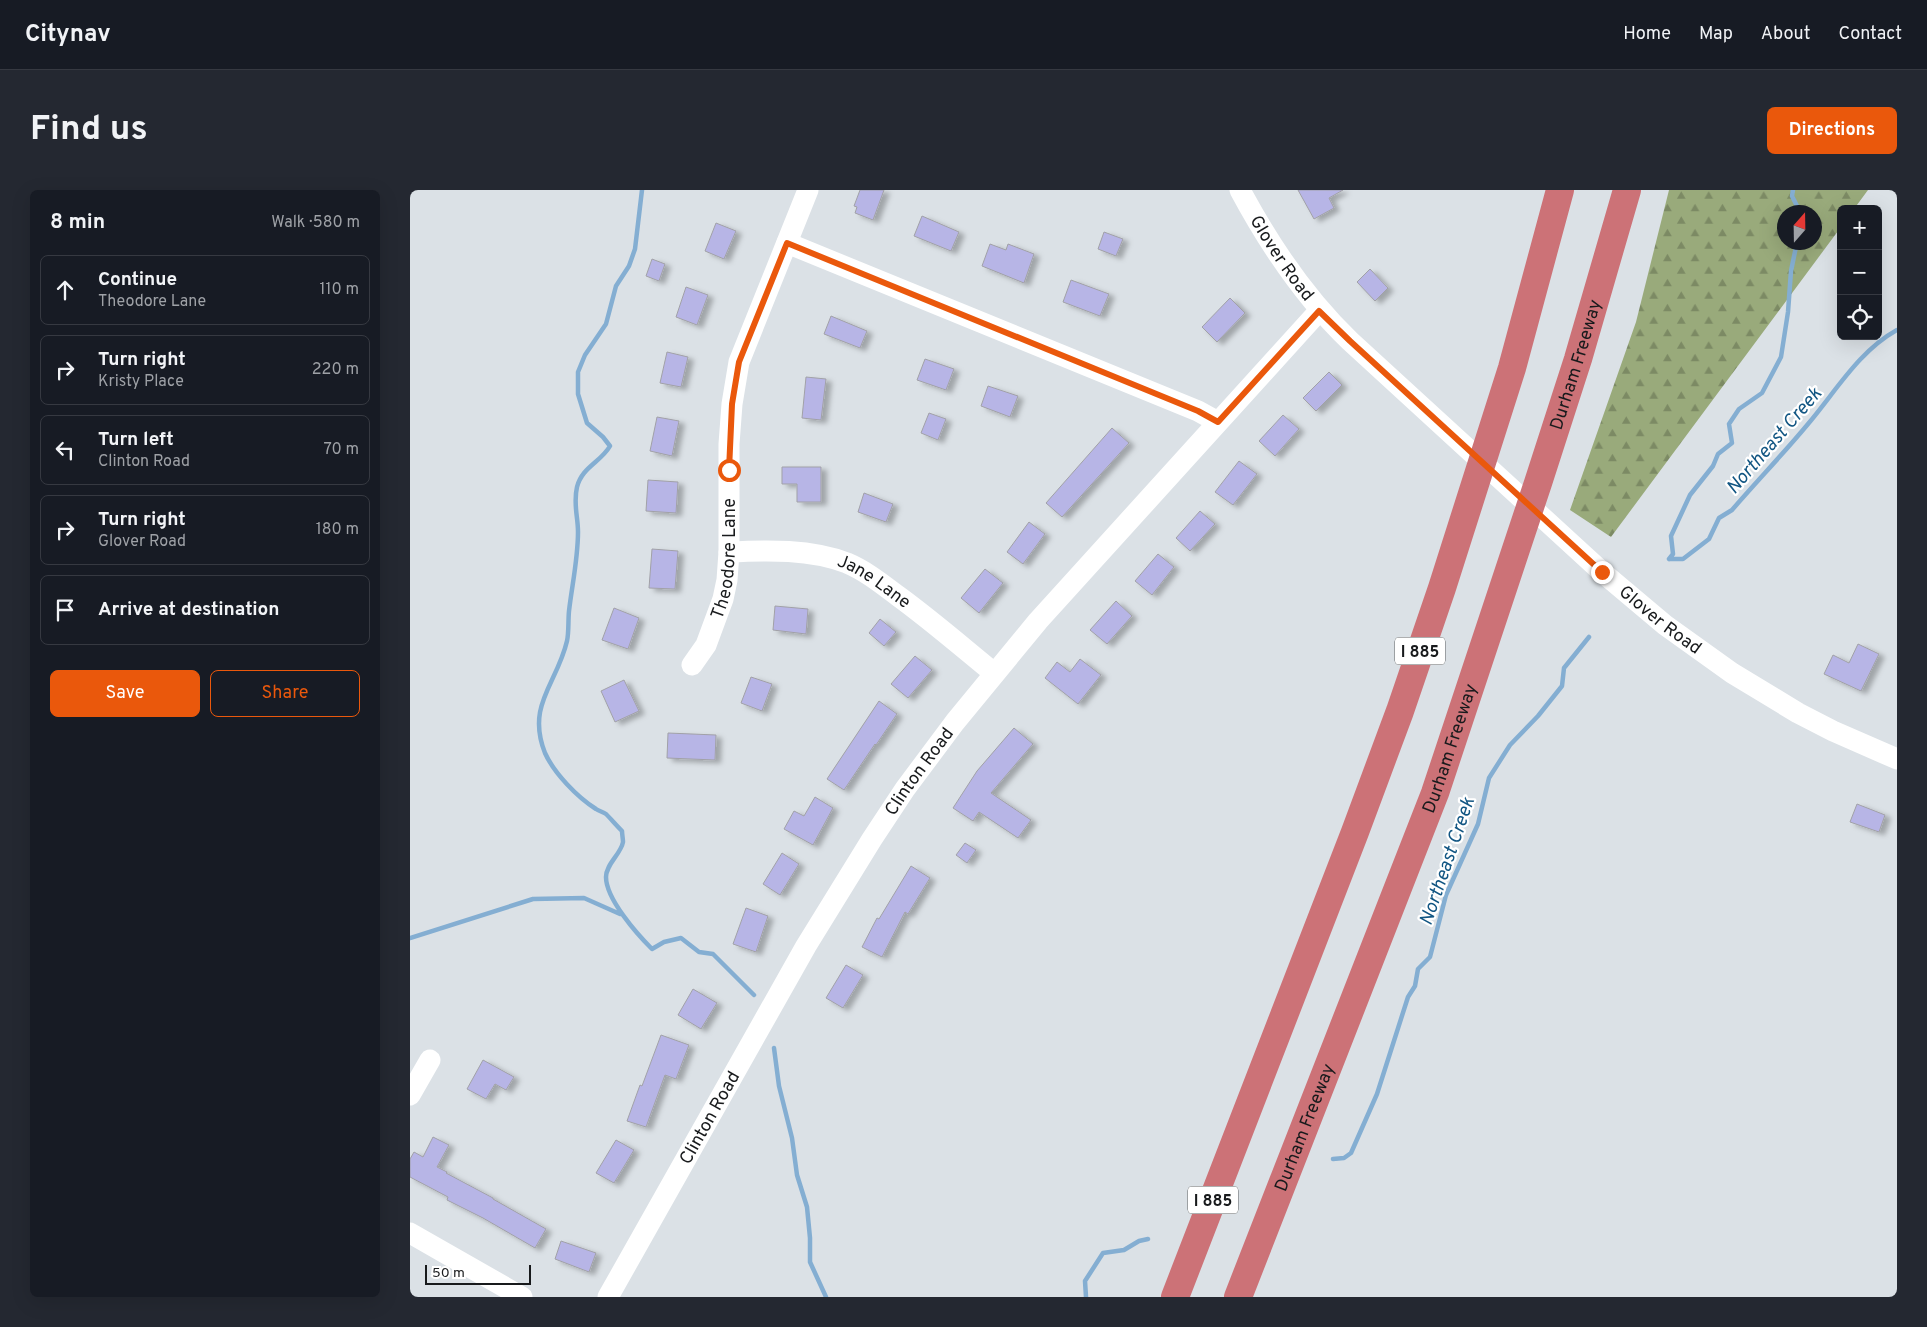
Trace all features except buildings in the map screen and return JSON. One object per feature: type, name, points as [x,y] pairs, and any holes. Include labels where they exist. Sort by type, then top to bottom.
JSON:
[{"type":"highway","name":"I 885","points":[[1175,1297],[1400,711],[1448,570],[1512,368],[1560,190]]},
{"type":"highway","name":"Durham Freeway","points":[[1238,1297],[1434,793],[1538,484],[1578,359],[1627,190]]},
{"type":"street","name":"Theodore Lane","points":[[692,665],[706,644],[715,623],[728,580],[730,552],[729,444],[732,404],[739,362],[808,190]]},
{"type":"street","name":"Glover Road","points":[[1240,190],[1278,257],[1319,311],[1571,544],[1665,625],[1732,673],[1798,713],[1833,731],[1897,759]]},
{"type":"street","points":[[787,243],[1198,411],[1218,422]]},
{"type":"street","name":"Clinton Road","points":[[608,1297],[806,946],[862,854],[905,789],[955,722],[1038,621],[1319,311]]},
{"type":"street","name":"Jane Lane","points":[[730,552],[751,551],[804,554],[846,563],[872,577],[899,597],[994,673]]},
{"type":"street","points":[[410,1095],[430,1060]]},
{"type":"street","points":[[410,1233],[522,1297]]},
{"type":"green space","points":[[1669,190],[1868,190],[1857,205],[1837,205],[1837,232],[1611,537],[1570,510],[1636,322]]},
{"type":"waterway","points":[[642,190],[635,249],[629,266],[616,286],[606,324],[585,355],[578,372],[578,394],[587,423],[610,446],[587,469],[579,480],[577,487],[575,499],[578,542],[569,611],[568,638],[541,708],[539,721],[540,736],[545,753],[560,776],[581,798],[606,814],[622,831],[622,846],[608,868],[607,886],[623,916],[638,935],[652,949],[664,942],[681,938],[699,952],[713,954],[754,995]]},
{"type":"waterway","points":[[1793,190],[1792,196],[1796,205]]},
{"type":"waterway","points":[[1669,559],[1673,554],[1671,536],[1690,495],[1713,466],[1718,454],[1732,443],[1729,424],[1739,409],[1762,393],[1781,357],[1788,312],[1791,271],[1795,250]]},
{"type":"waterway","name":"Northeast Creek","points":[[1669,559],[1683,559],[1709,539],[1719,518],[1732,510],[1808,424],[1849,372],[1871,349],[1897,330]]},
{"type":"waterway","name":"Northeast Creek","points":[[1333,1159],[1344,1158],[1351,1153],[1377,1094],[1408,997],[1415,986],[1418,969],[1430,957],[1446,895],[1478,824],[1489,778],[1510,745],[1538,716],[1562,686],[1564,668],[1589,637]]},
{"type":"waterway","points":[[410,938],[533,899],[584,898],[620,914]]},
{"type":"waterway","points":[[774,1048],[779,1086],[792,1138],[797,1175],[807,1207],[810,1262],[826,1297]]},
{"type":"waterway","name":"Northeast Creek","points":[[1086,1297],[1085,1281],[1103,1253],[1124,1250],[1139,1241],[1148,1239]]},
{"type":"route","points":[[729,470],[732,404],[739,362],[787,243],[1198,411],[1218,422],[1319,311],[1602,572]]}]
